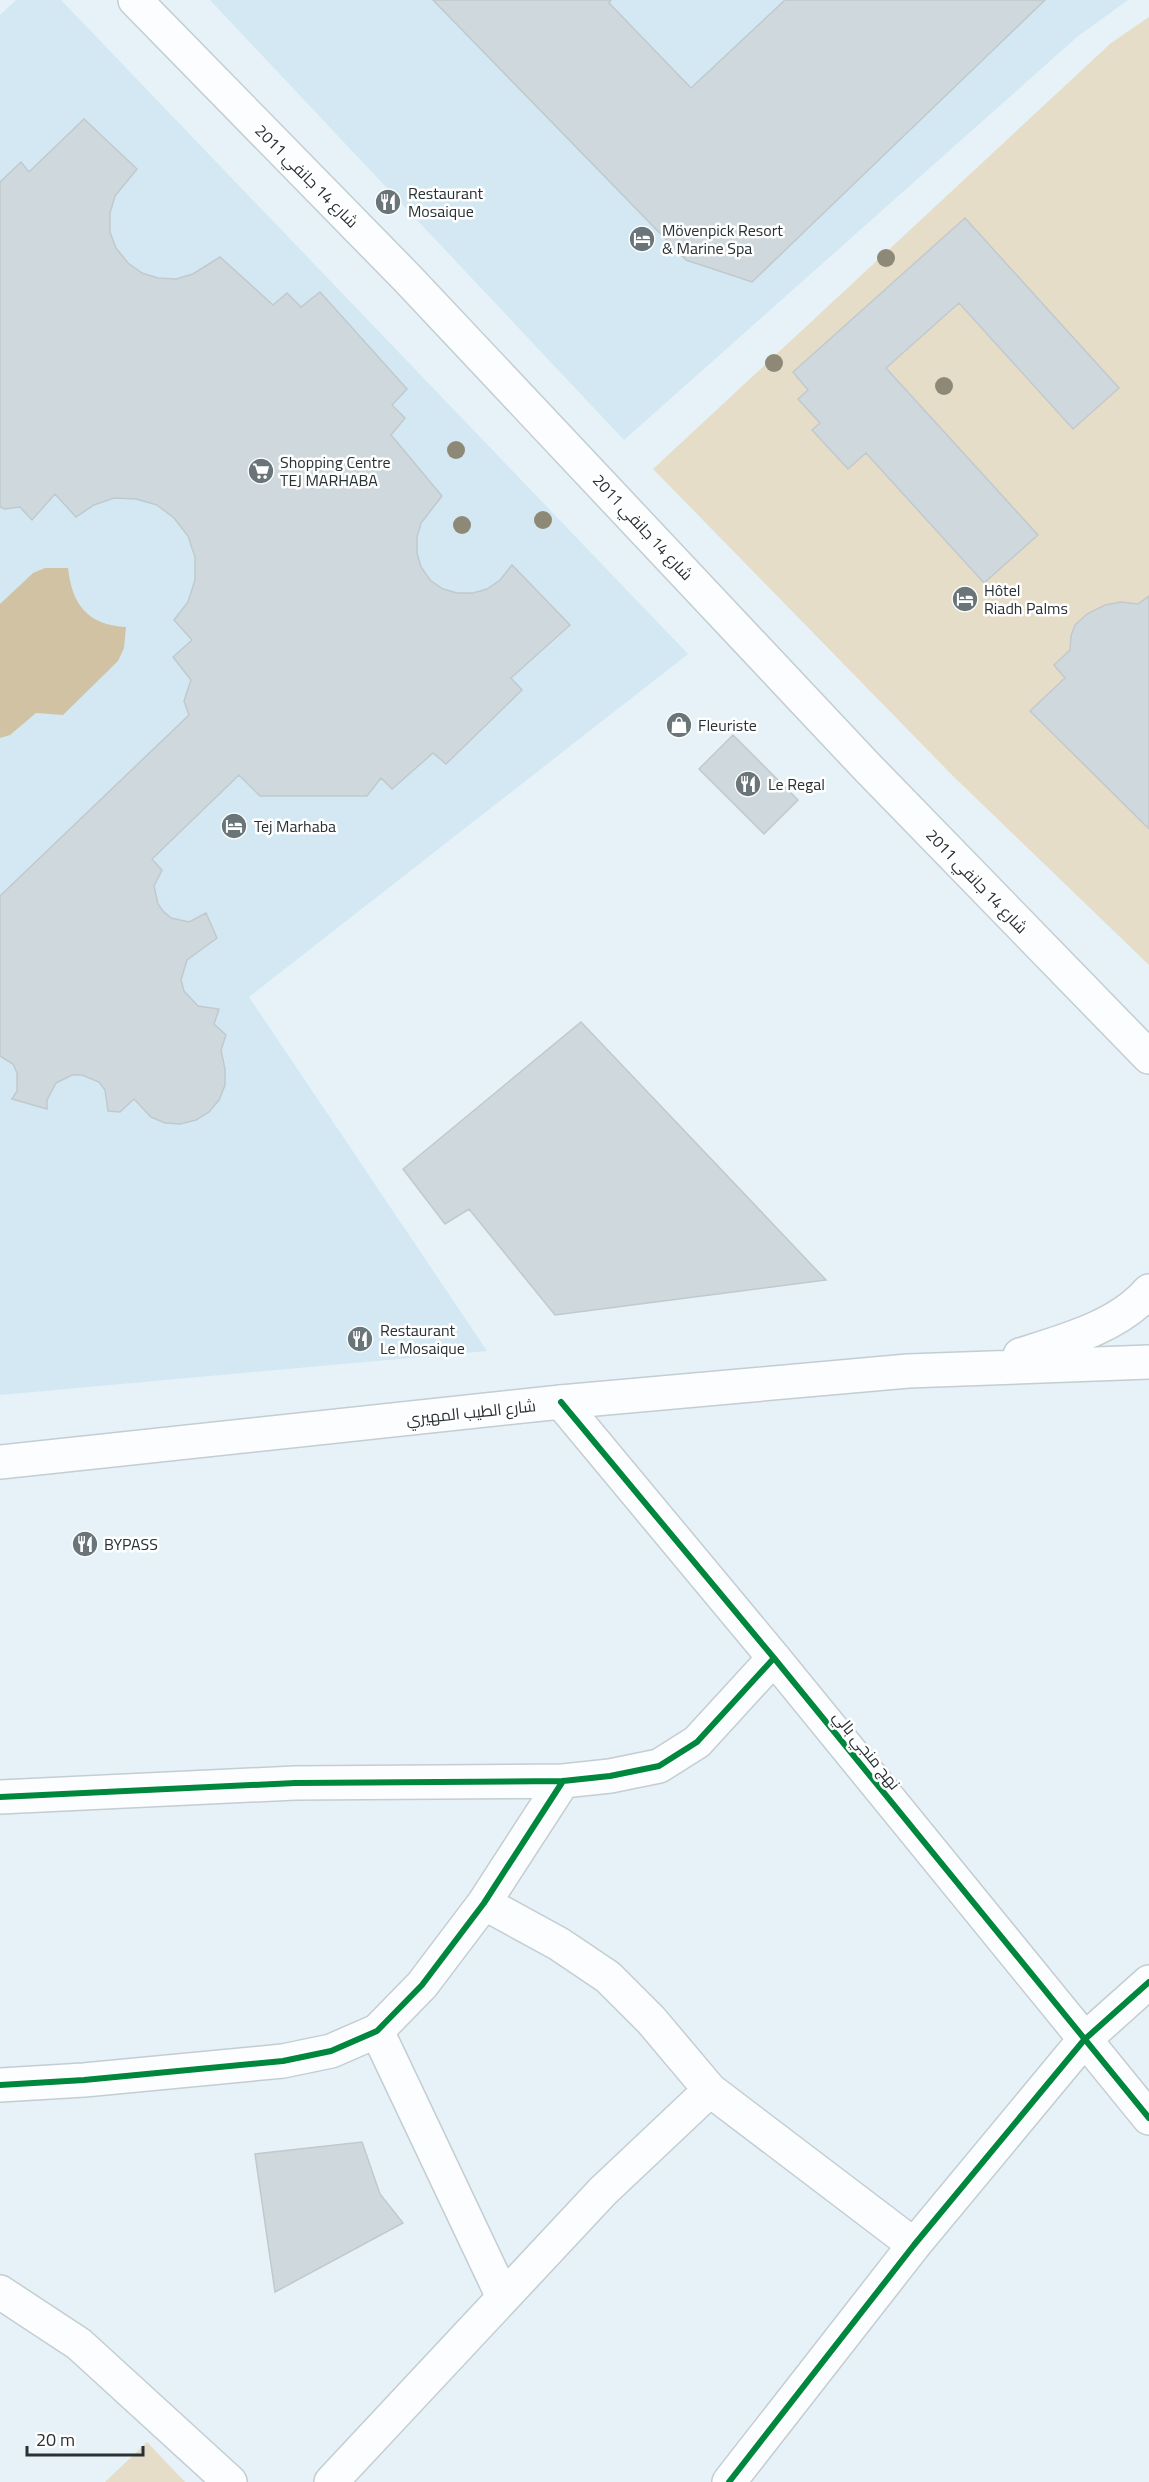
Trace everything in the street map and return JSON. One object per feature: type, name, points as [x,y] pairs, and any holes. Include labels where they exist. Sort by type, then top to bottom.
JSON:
[{"type":"street","name":"شارع 14 جانفي 2011","points":[[135,0],[408,279],[867,767],[1149,1057]]},
{"type":"street","points":[[1125,1034],[1149,1072]]},
{"type":"street","points":[[978,1368],[1060,1342],[1109,1322],[1149,1291]]},
{"type":"street","points":[[978,1368],[1149,1362]]},
{"type":"street","name":"شارع الطيب المهيري","points":[[0,1462],[561,1402],[978,1368]]},
{"type":"street","name":"نهج منجي بالي","points":[[561,1402],[774,1658],[1149,2118]]},
{"type":"street","points":[[0,1797],[295,1783],[562,1781],[610,1776],[659,1766],[697,1742],[774,1658]]},
{"type":"street","points":[[0,2085],[84,2080],[283,2061],[331,2050],[377,2031],[422,1985],[484,1904],[562,1781]]},
{"type":"street","points":[[484,1904],[559,1944],[608,1977],[651,2020],[710,2090],[914,2245]]},
{"type":"street","points":[[729,2482],[914,2245],[1084,2040],[1149,1982]]},
{"type":"street","points":[[377,2031],[503,2297]]},
{"type":"street","points":[[331,2482],[603,2191],[710,2090]]},
{"type":"street","points":[[0,2292],[79,2344],[230,2482]]},
{"type":"shaded area","name":"Tej Marhaba","points":[[16,0],[61,0],[688,654],[249,997],[487,1351],[0,1395],[0,15]]},
{"type":"shaded area","name":"Mövenpick Resort & Marine Spa","points":[[210,0],[1128,0],[1077,37],[624,440]]},
{"type":"shaded area","name":"Hôtel Riadh Palms","points":[[1149,17],[1149,965],[953,776],[653,469],[1111,43]]},
{"type":"shaded area","points":[[45,568],[68,568],[73,592],[84,610],[101,622],[126,627],[124,648],[118,661],[63,715],[36,713],[10,735],[0,738],[0,604],[33,573]]},
{"type":"shaded area","points":[[147,2442],[185,2482],[105,2482]]},
{"type":"building","points":[[433,0],[611,0],[609,3],[691,88],[785,0],[1045,0],[752,282],[686,260]]},
{"type":"building","points":[[84,119],[137,169],[115,196],[110,213],[110,232],[116,248],[128,263],[142,273],[158,278],[176,279],[193,274],[220,257],[273,305],[287,293],[301,307],[320,292],[407,389],[392,405],[405,418],[391,435],[442,496],[421,523],[417,537],[417,553],[421,567],[430,580],[443,589],[457,593],[473,593],[487,589],[500,580],[512,565],[570,625],[511,678],[522,690],[446,764],[433,753],[392,789],[381,778],[367,796],[260,796],[239,775],[152,859],[162,870],[154,886],[158,904],[163,911],[171,918],[189,922],[206,913],[217,938],[187,960],[181,980],[184,991],[198,1006],[219,1009],[214,1024],[226,1035],[221,1050],[225,1069],[225,1085],[219,1100],[209,1112],[196,1120],[180,1124],[165,1123],[151,1117],[134,1099],[120,1112],[108,1111],[105,1090],[99,1082],[82,1075],[72,1075],[56,1083],[47,1100],[47,1109],[12,1099],[17,1091],[17,1073],[13,1064],[0,1056],[0,896],[189,715],[184,701],[191,680],[173,657],[192,640],[174,620],[188,602],[195,580],[195,557],[188,536],[174,518],[157,505],[136,499],[114,498],[94,505],[76,517],[55,494],[32,520],[20,507],[5,509],[0,507],[0,182],[21,162],[29,172]]},
{"type":"building","points":[[965,218],[1119,388],[1073,429],[959,303],[886,368],[1038,535],[984,583],[866,453],[848,469],[812,430],[820,423],[798,399],[808,390],[793,372]]},
{"type":"building","points":[[1149,596],[1149,829],[1030,711],[1065,678],[1054,665],[1070,650],[1075,625],[1087,614],[1105,605],[1121,602],[1138,604]]},
{"type":"building","name":"Le Regal","points":[[733,735],[798,800],[764,834],[699,769]]},
{"type":"building","points":[[581,1022],[826,1280],[555,1315],[469,1209],[445,1224],[403,1169]]},
{"type":"building","points":[[362,2142],[380,2194],[403,2223],[275,2292],[255,2154]]},
{"type":"cycle path","points":[[561,1402],[774,1658],[1149,2118]]},
{"type":"cycle path","points":[[0,1797],[295,1783],[563,1781],[610,1776],[659,1766],[697,1742],[774,1658]]},
{"type":"cycle path","points":[[0,2085],[84,2080],[283,2061],[331,2051],[377,2031],[422,1985],[484,1903],[563,1781]]},
{"type":"cycle path","points":[[729,2482],[914,2245],[1084,2040],[1149,1982]]},
{"type":"place","name":"Restaurant Mosaique","points":[[388,202]]},
{"type":"place","name":"Mövenpick Resort & Marine Spa","points":[[642,239]]},
{"type":"place","name":"Shopping Centre TEJ MARHABA","points":[[261,471]]},
{"type":"place","name":"Hôtel Riadh Palms","points":[[965,599]]},
{"type":"place","name":"Fleuriste","points":[[679,725]]},
{"type":"place","name":"Le Regal","points":[[748,784]]},
{"type":"place","name":"Tej Marhaba","points":[[234,826]]},
{"type":"place","name":"Restaurant Le Mosaique","points":[[360,1339]]},
{"type":"place","name":"BYPASS","points":[[85,1544]]}]
